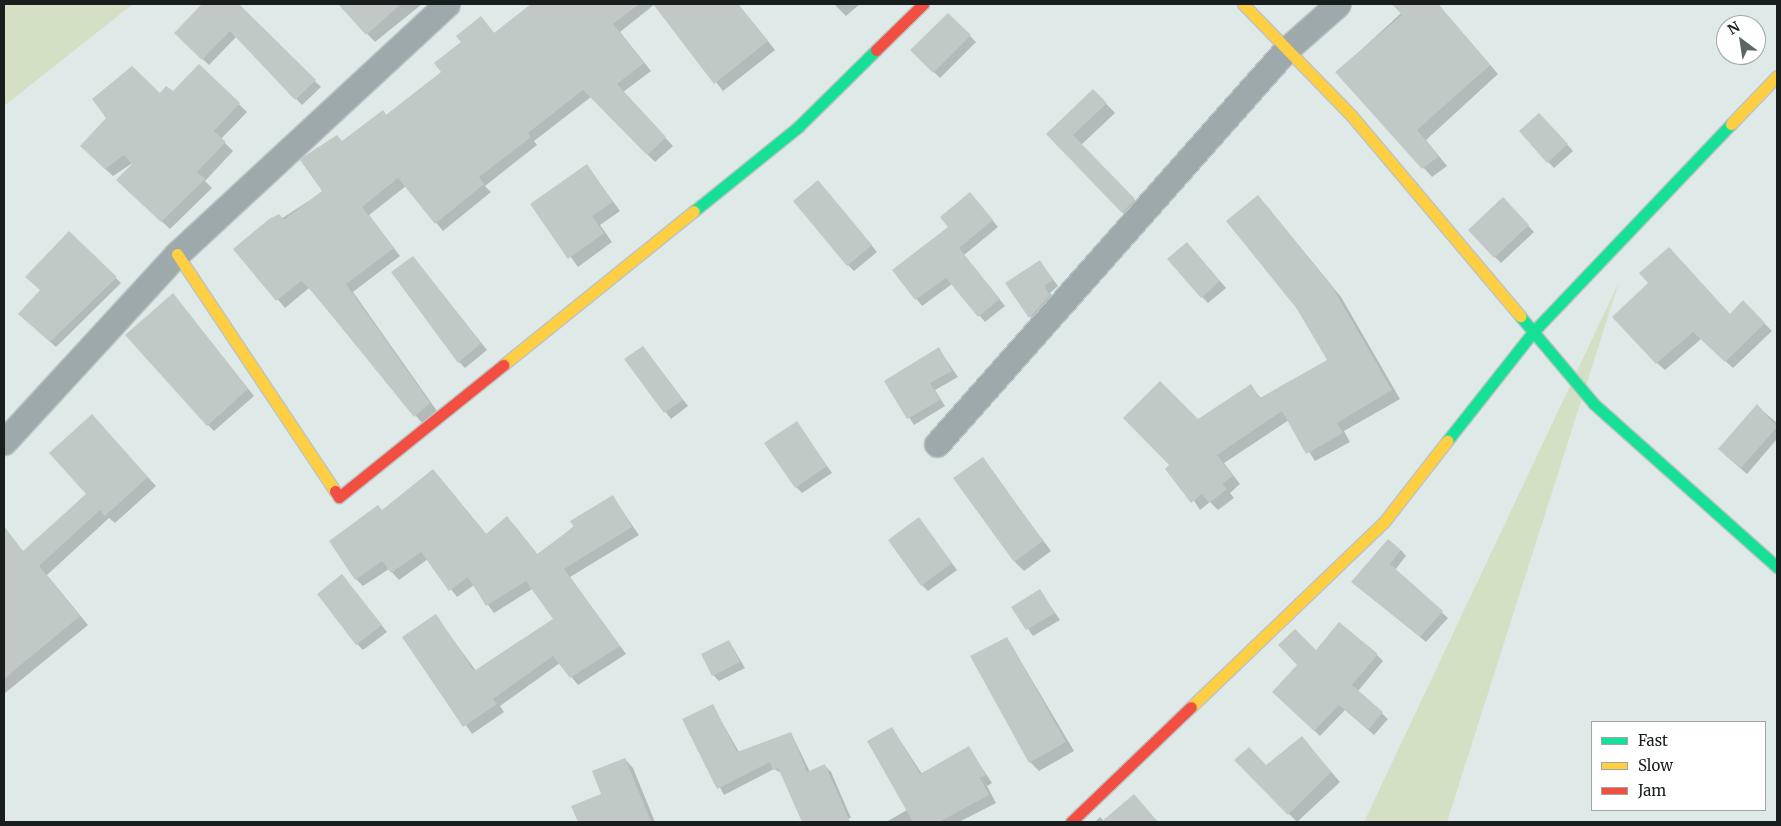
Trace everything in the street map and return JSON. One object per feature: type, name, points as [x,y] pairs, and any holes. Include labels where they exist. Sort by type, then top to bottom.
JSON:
[{"type":"street","points":[[5,441],[177,254],[447,4]]},
{"type":"street","points":[[177,254],[339,497],[798,127],[923,4]]},
{"type":"street","points":[[1243,4],[1351,115],[1594,404],[1777,567]]},
{"type":"street","points":[[937,444],[1286,50],[1338,4]]},
{"type":"street","points":[[1071,822],[1384,522],[1533,332],[1777,76]]},
{"type":"green space","points":[[4,4],[133,4],[4,106]]},
{"type":"green space","points":[[1619,282],[1447,822],[1364,822]]},
{"type":"building","points":[[202,4],[239,4],[316,80],[295,100],[230,31],[202,60],[174,33]]},
{"type":"building","points":[[338,4],[401,4],[366,35]]},
{"type":"building","points":[[531,4],[639,4],[613,24],[644,63],[617,84],[666,137],[647,155],[583,90],[528,133],[531,137],[479,177],[484,184],[435,224],[398,178],[362,207],[394,248],[346,284],[430,403],[414,417],[311,290],[301,281],[276,301],[233,249],[269,219],[279,214],[284,220],[322,191],[300,160],[303,157],[337,135],[342,141],[383,110],[386,115],[441,72],[434,63],[461,42],[456,36],[481,16],[494,33]]},
{"type":"building","points":[[653,4],[738,4],[768,41],[714,84]]},
{"type":"building","points":[[1392,4],[1438,4],[1490,65],[1417,130],[1439,156],[1422,169],[1335,72],[1402,15]]},
{"type":"building","points":[[948,13],[971,35],[933,73],[910,50]]},
{"type":"building","points":[[199,64],[240,103],[214,131],[226,142],[197,172],[205,179],[161,222],[116,180],[132,164],[124,155],[105,169],[80,146],[106,118],[92,99],[132,66],[160,93],[166,86],[173,91]]},
{"type":"building","points":[[1093,89],[1107,103],[1073,135],[1135,199],[1122,213],[1046,134]]},
{"type":"building","points":[[1539,113],[1568,144],[1547,163],[1519,131]]},
{"type":"building","points":[[587,164],[613,202],[592,216],[604,233],[568,259],[530,204]]},
{"type":"building","points":[[818,180],[872,245],[847,266],[793,201]]},
{"type":"building","points":[[970,192],[993,220],[959,248],[1000,299],[978,317],[946,278],[915,300],[892,270],[948,227],[940,217]]},
{"type":"building","points":[[1258,195],[1333,288],[1392,390],[1337,423],[1343,433],[1306,454],[1282,411],[1217,455],[1233,476],[1222,484],[1227,489],[1209,503],[1202,494],[1191,503],[1165,469],[1169,465],[1123,418],[1160,381],[1198,419],[1251,384],[1260,398],[1327,360],[1297,309],[1226,221]]},
{"type":"building","points":[[1503,197],[1529,225],[1494,258],[1468,230]]},
{"type":"building","points":[[69,231],[117,277],[50,342],[18,314],[40,290],[25,277]]},
{"type":"building","points":[[1187,242],[1220,281],[1201,298],[1167,259]]},
{"type":"building","points":[[1669,247],[1730,314],[1743,300],[1765,323],[1725,362],[1693,332],[1656,364],[1612,317],[1648,283],[1639,273]]},
{"type":"building","points":[[413,256],[481,343],[458,363],[391,272]]},
{"type":"building","points":[[1040,260],[1053,280],[1044,286],[1050,295],[1029,318],[1005,283]]},
{"type":"building","points":[[173,293],[248,389],[207,426],[125,335]]},
{"type":"building","points":[[643,346],[683,400],[664,413],[624,359]]},
{"type":"building","points":[[939,347],[952,371],[930,383],[940,400],[907,419],[884,381]]},
{"type":"building","points":[[1757,404],[1777,427],[1741,468],[1718,449]]},
{"type":"building","points":[[92,414],[148,477],[105,516],[100,510],[39,566],[80,616],[4,679],[4,526],[23,551],[86,494],[49,453]]},
{"type":"building","points":[[797,421],[827,466],[795,488],[764,443]]},
{"type":"building","points":[[983,457],[1043,541],[1014,562],[953,478]]},
{"type":"building","points":[[433,469],[486,534],[507,516],[537,554],[574,527],[570,521],[613,495],[632,527],[564,569],[620,646],[570,678],[553,656],[493,699],[497,704],[463,727],[402,637],[436,614],[474,671],[553,619],[526,581],[486,606],[468,577],[449,591],[421,552],[391,573],[382,561],[355,580],[329,541],[378,505],[382,510]]},
{"type":"building","points":[[919,517],[952,563],[921,586],[888,540]]},
{"type":"building","points":[[1388,539],[1401,550],[1390,564],[1443,611],[1420,637],[1351,582]]},
{"type":"building","points":[[342,574],[382,625],[356,645],[317,594]]},
{"type":"building","points":[[1040,589],[1055,613],[1026,630],[1011,607]]},
{"type":"building","points":[[1339,622],[1378,654],[1352,685],[1383,712],[1368,730],[1339,705],[1314,731],[1272,692],[1297,665],[1278,645],[1295,629],[1316,650]]},
{"type":"building","points":[[1007,637],[1066,742],[1029,763],[970,656]]},
{"type":"building","points":[[729,640],[740,662],[712,676],[701,654]]},
{"type":"building","points":[[713,704],[737,752],[791,732],[807,772],[825,764],[850,822],[802,822],[778,768],[773,770],[770,762],[717,789],[682,719]]},
{"type":"building","points":[[892,727],[920,774],[969,746],[986,775],[980,778],[989,795],[939,822],[913,822],[867,741]]},
{"type":"building","points":[[1302,736],[1331,772],[1288,815],[1234,760],[1249,747],[1266,765]]},
{"type":"building","points":[[625,758],[651,822],[578,822],[571,806],[601,794],[592,771]]},
{"type":"building","points":[[1134,794],[1158,822],[1101,822]]},
{"type":"traffic: fast","points":[[694,211],[798,127],[876,50]]},
{"type":"traffic: fast","points":[[1447,441],[1533,332],[1731,124]]},
{"type":"traffic: fast","points":[[1520,316],[1594,404],[1777,567]]},
{"type":"traffic: slow","points":[[1243,4],[1351,115],[1520,316]]},
{"type":"traffic: slow","points":[[1731,124],[1777,76]]},
{"type":"traffic: slow","points":[[503,365],[694,211]]},
{"type":"traffic: slow","points":[[177,254],[335,491]]},
{"type":"traffic: slow","points":[[1191,707],[1384,522],[1447,441]]},
{"type":"traffic: jam","points":[[876,50],[923,4]]},
{"type":"traffic: jam","points":[[335,491],[339,497],[503,365]]},
{"type":"traffic: jam","points":[[1071,822],[1191,707]]}]
